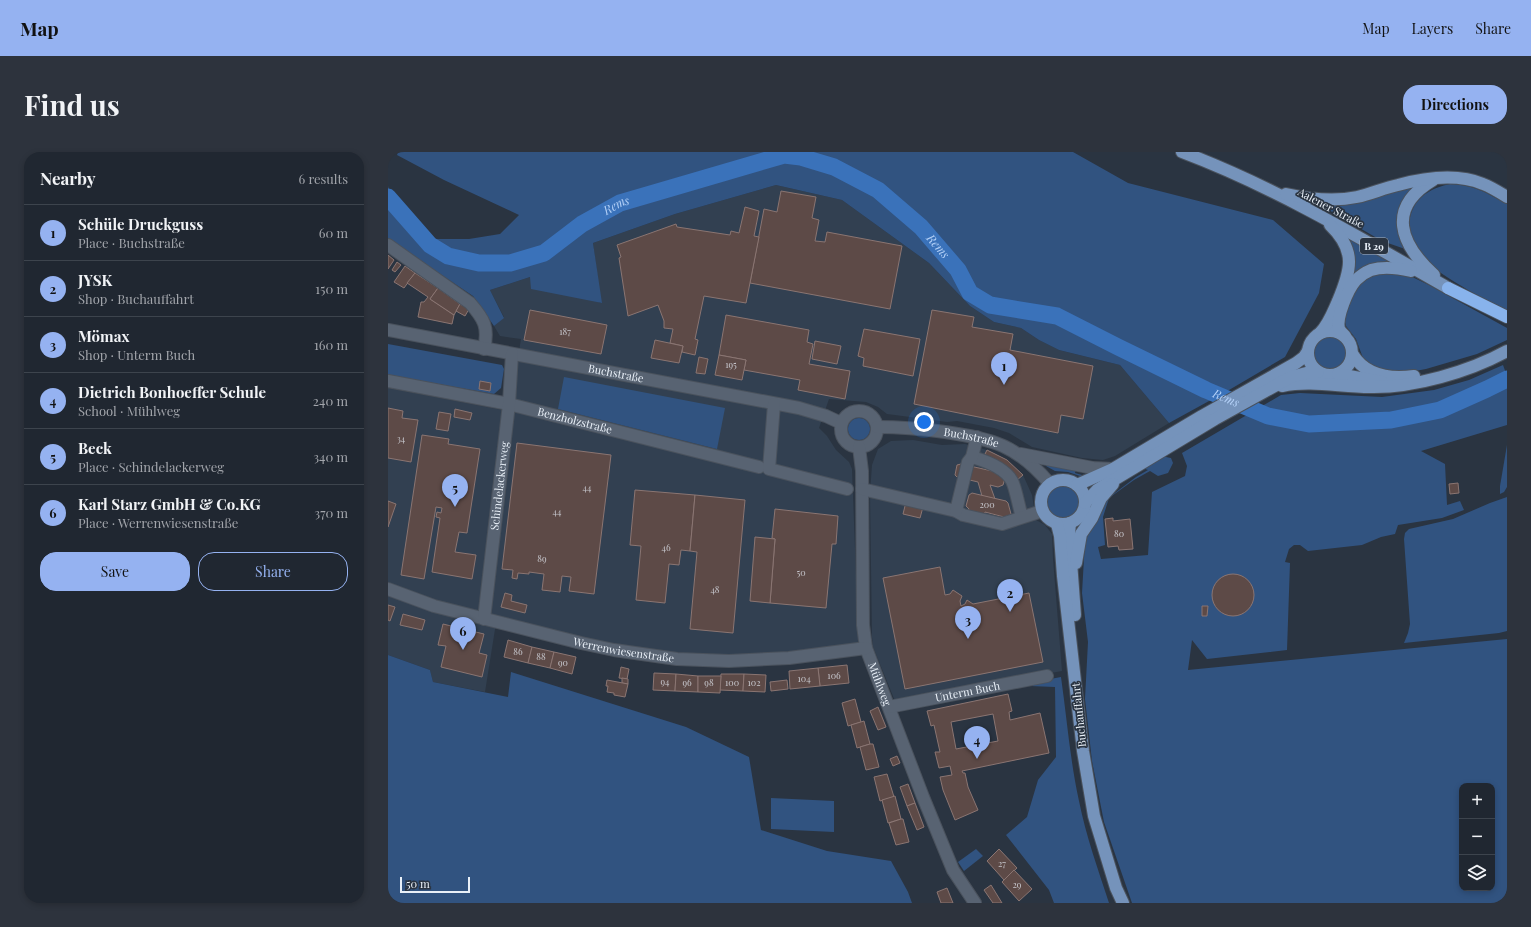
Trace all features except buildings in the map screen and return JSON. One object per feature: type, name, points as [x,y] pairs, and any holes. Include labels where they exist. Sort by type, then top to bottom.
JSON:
[{"type":"highway","name":"Aalener Straße","points":[[1448,288],[1507,318]]},
{"type":"main road","name":"Aalener Straße","points":[[1182,152],[1233,172],[1273,192],[1448,288]]},
{"type":"main road","points":[[1273,192],[1310,198],[1343,199],[1357,197],[1398,184],[1436,179],[1462,178],[1483,184],[1507,197]]},
{"type":"main road","points":[[1436,179],[1414,194],[1407,205],[1404,217],[1404,230],[1407,242],[1422,264],[1448,288]]},
{"type":"main road","points":[[1077,485],[1116,473],[1215,419],[1262,389],[1304,357],[1314,338],[1325,328],[1331,317],[1346,282],[1350,266],[1349,254],[1345,244],[1335,230],[1322,218]]},
{"type":"main road","points":[[1056,524],[1070,523],[1081,515],[1085,503],[1116,473],[1202,416],[1301,373],[1318,372],[1331,376],[1338,374],[1349,366],[1353,355],[1352,345],[1339,330],[1339,322],[1341,310],[1351,286],[1363,274],[1371,270],[1390,268],[1407,270],[1425,275]]},
{"type":"main road","points":[[1320,333],[1334,331],[1340,332],[1345,336]]},
{"type":"main road","points":[[1353,355],[1358,363],[1364,368],[1377,374],[1391,377],[1413,377],[1450,368],[1507,344]]},
{"type":"main road","points":[[1308,351],[1310,363],[1318,372]]},
{"type":"main road","points":[[1262,389],[1304,383],[1395,387],[1462,371],[1507,351]]},
{"type":"main road","points":[[1338,374],[1383,382],[1407,384]]},
{"type":"main road","points":[[1074,659],[1074,584],[1076,560],[1082,534],[1116,473]]},
{"type":"main road","points":[[1074,659],[1063,576],[1060,536],[1056,524],[1042,511],[1041,499],[1042,493],[1050,484],[1064,480],[1071,481],[1077,485],[1083,493],[1085,503]]},
{"type":"main road","points":[[1070,523],[1069,535],[1074,584]]},
{"type":"main road","name":"Buchauffahrt","points":[[1074,659],[1082,751],[1094,816],[1116,888],[1123,903]]},
{"type":"street","points":[[388,245],[470,303],[484,322],[487,336],[484,349]]},
{"type":"street","name":"Buchstraße","points":[[388,330],[774,404],[826,416],[841,423]]},
{"type":"street","name":"Schindelackerweg","points":[[484,619],[509,404],[512,354]]},
{"type":"street","name":"Benzholzstraße","points":[[388,381],[509,404],[759,467]]},
{"type":"street","points":[[774,404],[769,469],[847,489]]},
{"type":"street","points":[[861,410],[870,414],[874,418],[877,427],[875,439],[859,448],[844,440],[841,434],[841,423],[847,415],[861,410]]},
{"type":"street","name":"Buchstraße","points":[[877,427],[914,429],[990,440],[1018,453],[1050,484]]},
{"type":"street","points":[[956,511],[968,462],[972,457],[977,437]]},
{"type":"street","name":"Mühlweg","points":[[859,448],[862,461],[863,625],[866,648],[953,870],[975,903]]},
{"type":"street","points":[[1018,453],[1116,473]]},
{"type":"street","points":[[972,457],[995,466],[1004,472],[1012,481],[1022,518]]},
{"type":"street","points":[[862,488],[956,511],[963,516],[1002,524],[1042,511]]},
{"type":"street","name":"Werrenwiesenstraße","points":[[388,588],[434,606],[581,643],[614,650],[677,659],[729,661],[789,658],[866,648]]},
{"type":"street","name":"Unterm Buch","points":[[889,707],[1047,676]]},
{"type":"shaded area","points":[[398,152],[1073,152],[1128,183],[1273,220],[1324,264],[1319,293],[1285,357],[1169,423],[1120,365],[1059,350],[1039,340],[1021,328],[994,322],[970,306],[929,263],[842,200],[776,185],[675,214],[593,243],[602,303],[531,289],[530,277],[490,290],[504,318],[494,326],[473,296],[388,239],[388,186],[411,226],[431,239],[469,239],[500,234],[519,215],[444,180],[397,155]]},
{"type":"shaded area","points":[[1420,184],[1410,195],[1408,250],[1382,241],[1315,202]]},
{"type":"shaded area","points":[[1450,184],[1473,188],[1487,193],[1507,204],[1507,311],[1443,274],[1421,257],[1413,246],[1409,225],[1410,215],[1415,205],[1418,200],[1432,190]]},
{"type":"shaded area","points":[[776,185],[842,200],[929,263],[970,306],[994,322],[1021,328],[1039,340],[1059,350],[1120,365],[1169,423],[1115,456],[1103,460],[1082,458],[1032,447],[1009,433],[994,428],[957,421],[947,422],[887,414],[878,407],[866,402],[829,399],[819,428],[827,436],[836,450],[849,462],[852,469],[859,655],[801,660],[711,662],[496,623],[485,692],[433,682],[430,670],[388,655],[388,388],[512,412],[512,394],[521,339],[500,336],[494,326],[504,317],[490,290],[530,277],[601,303],[593,243],[675,214]]},
{"type":"shaded area","points":[[1348,240],[1360,242],[1392,261],[1375,263],[1354,275],[1354,262]]},
{"type":"shaded area","points":[[1380,273],[1408,275],[1429,285],[1507,328],[1507,340],[1477,354],[1426,369],[1404,373],[1377,368],[1367,363],[1363,358],[1356,339],[1346,326],[1343,314],[1357,285],[1369,277]]},
{"type":"shaded area","points":[[1328,336],[1334,336],[1338,337],[1345,343],[1348,353],[1347,360],[1341,367],[1334,370],[1328,370],[1324,369],[1317,363],[1314,356],[1314,350],[1315,346],[1321,339]]},
{"type":"shaded area","points":[[388,344],[502,365],[504,369],[501,388],[494,394],[388,375]]},
{"type":"shaded area","points":[[1503,365],[1507,376],[1507,425],[1421,451],[1445,464],[1447,505],[1460,501],[1464,510],[1442,518],[1398,525],[1395,534],[1381,537],[1362,545],[1308,551],[1300,545],[1294,545],[1289,549],[1285,562],[1290,563],[1287,650],[1207,659],[1192,640],[1188,670],[1507,639],[1507,903],[1132,903],[1104,822],[1092,761],[1085,699],[1088,642],[1082,593],[1085,541],[1089,529],[1107,499],[1136,477],[1148,470],[1145,469],[1153,459],[1159,457],[1171,458],[1173,463],[1168,473],[1158,476],[1150,471],[1134,480],[1109,498],[1103,517],[1105,545],[1098,547],[1101,559],[1148,555],[1152,492],[1185,476],[1187,466],[1182,453],[1281,395],[1300,393],[1382,397],[1434,390],[1469,380]]},
{"type":"shaded area","points":[[564,377],[725,408],[717,449],[558,409]]},
{"type":"shaded area","points":[[859,418],[867,421],[870,429],[867,437],[859,440],[851,437],[848,429],[851,421]]},
{"type":"shaded area","points":[[913,440],[942,445],[965,444],[987,450],[1007,460],[1023,475],[1032,495],[1036,520],[1045,525],[1052,534],[1062,671],[895,701],[873,647],[870,493],[872,465],[878,449],[891,441]]},
{"type":"shaded area","points":[[1507,445],[1507,487],[1504,492],[1500,494],[1500,486]]},
{"type":"shaded area","points":[[1047,463],[1076,469],[1075,473],[1089,477],[1086,478],[1068,472],[1055,471],[1046,466]]},
{"type":"shaded area","points":[[1059,486],[1065,486],[1074,491],[1078,497],[1078,509],[1074,515],[1065,520],[1059,520],[1050,515],[1045,506],[1045,500],[1050,491]]},
{"type":"shaded area","points":[[1507,497],[1507,631],[1404,643],[1410,624],[1404,539],[1405,533],[1409,529],[1453,519]]},
{"type":"shaded area","points":[[388,655],[430,670],[433,682],[508,697],[511,672],[686,727],[749,757],[761,830],[827,851],[891,861],[908,892],[912,903],[388,903]]},
{"type":"shaded area","points":[[1061,677],[1071,755],[1079,801],[1089,840],[1109,903],[1054,903],[1049,890],[1006,835],[1027,817],[1038,780],[1056,757],[1055,687],[1030,686],[1029,683]]},
{"type":"shaded area","points":[[771,798],[834,801],[834,832],[771,829]]},
{"type":"shaded area","points":[[976,849],[983,856],[964,871],[958,862]]},
{"type":"waterway","name":"Rems","points":[[388,197],[430,245],[448,256],[479,263],[510,263],[544,253],[582,224],[620,203],[784,155],[801,157],[834,167],[878,190],[921,227],[958,270],[970,293],[990,305],[1057,316],[1206,390],[1268,416],[1309,424],[1391,420],[1440,410],[1507,379]]},
{"type":"place","name":"Schüle Druckguss","points":[[1004,385]]},
{"type":"place","name":"Beck","points":[[455,507]]},
{"type":"place","name":"JYSK","points":[[1010,612]]},
{"type":"place","name":"Mömax","points":[[968,639]]},
{"type":"place","name":"Karl Starz GmbH & Co.KG","points":[[463,650]]},
{"type":"place","name":"Dietrich Bonhoeffer Schule","points":[[977,759]]}]
